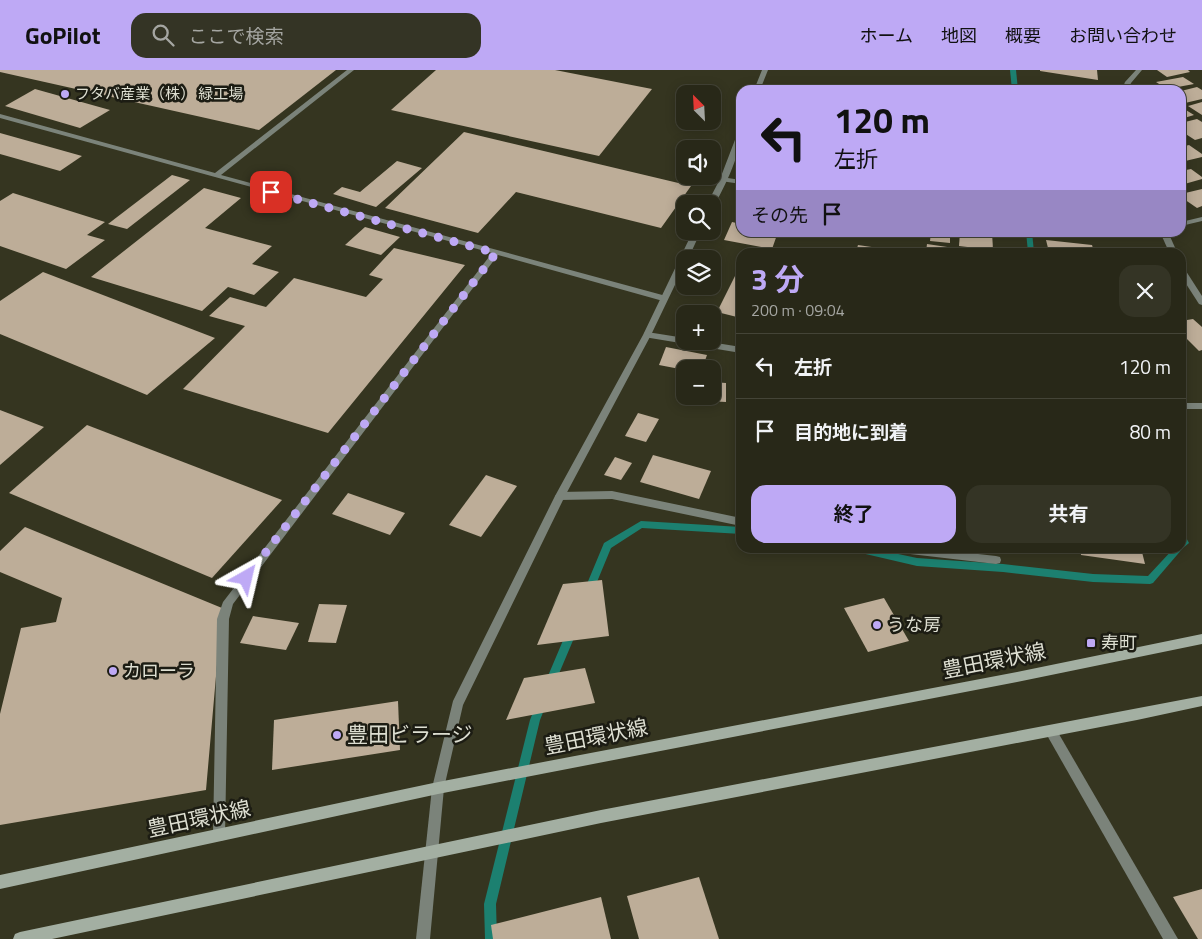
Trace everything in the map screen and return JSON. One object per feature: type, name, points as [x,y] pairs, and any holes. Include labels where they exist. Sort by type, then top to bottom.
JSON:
[{"type":"main road","name":"豊田環状線","points":[[0,882],[438,788],[1017,677],[1202,639]]},
{"type":"main road","points":[[20,939],[432,851],[687,800],[1052,732],[1202,701]]},
{"type":"street","points":[[215,176],[351,70]]},
{"type":"street","points":[[759,85],[765,70]]},
{"type":"street","points":[[1127,85],[1139,70]]},
{"type":"street","points":[[0,116],[663,298]]},
{"type":"street","points":[[716,195],[724,179],[736,146]]},
{"type":"street","points":[[724,179],[736,181]]},
{"type":"street","points":[[1186,223],[1202,218]]},
{"type":"street","points":[[423,939],[438,788],[457,705],[560,496],[646,335],[692,240]]},
{"type":"street","points":[[219,835],[223,619],[228,602],[496,253]]},
{"type":"street","points":[[1186,278],[1202,302]]},
{"type":"street","points":[[646,335],[736,349]]},
{"type":"street","points":[[1186,406],[1202,406]]},
{"type":"street","points":[[560,496],[612,495],[736,521]]},
{"type":"street","points":[[955,553],[996,560]]},
{"type":"street","points":[[1052,732],[1171,939]]},
{"type":"building","points":[[0,70],[336,70],[259,130],[0,72]]},
{"type":"building","points":[[436,70],[555,70],[652,89],[599,156],[391,110]]},
{"type":"building","points":[[1097,70],[1098,80],[1040,71]]},
{"type":"building","points":[[1157,70],[1188,70],[1190,72],[1167,77]]},
{"type":"building","points":[[1183,77],[1194,84],[1161,85],[1156,82]]},
{"type":"building","points":[[1197,87],[1202,90],[1202,99],[1186,103],[1186,90]]},
{"type":"building","points":[[35,89],[110,110],[80,128],[5,106]]},
{"type":"building","points":[[1202,102],[1202,115],[1188,106]]},
{"type":"building","points":[[1186,110],[1194,115],[1186,117]]},
{"type":"building","points":[[1197,119],[1202,122],[1202,138],[1195,140],[1186,134],[1186,122]]},
{"type":"building","points":[[464,132],[676,182],[676,185],[691,186],[685,195],[676,195],[676,207],[661,228],[516,192],[478,233],[385,208]]},
{"type":"building","points":[[0,133],[82,156],[60,171],[0,154]]},
{"type":"building","points":[[1189,145],[1202,154],[1202,157],[1186,161],[1186,146]]},
{"type":"building","points":[[397,161],[422,168],[376,207],[333,194],[342,187],[360,192]]},
{"type":"building","points":[[1191,169],[1202,179],[1186,184],[1186,170]]},
{"type":"building","points":[[172,175],[190,180],[127,229],[108,224]]},
{"type":"building","points":[[204,188],[241,198],[205,228],[272,246],[252,264],[279,272],[254,295],[228,287],[202,311],[91,277]]},
{"type":"building","points":[[1202,189],[1202,206],[1197,208],[1186,200],[1186,193]]},
{"type":"building","points":[[13,193],[105,222],[87,235],[105,240],[66,269],[0,246],[0,201]]},
{"type":"building","points":[[732,222],[736,223],[736,237],[776,237],[772,248],[724,240]]},
{"type":"building","points":[[365,227],[400,237],[381,255],[345,245]]},
{"type":"building","points":[[930,237],[950,237],[950,243],[930,241]]},
{"type":"building","points":[[960,237],[992,237],[993,248],[959,246]]},
{"type":"building","points":[[1046,240],[1092,245],[1093,248],[1048,248]]},
{"type":"building","points":[[927,244],[954,248],[926,248]]},
{"type":"building","points":[[858,245],[878,248],[857,248]]},
{"type":"building","points":[[394,248],[465,265],[328,433],[183,389],[245,326],[209,316],[230,297],[266,307],[294,278],[366,297],[383,279],[369,275]]},
{"type":"building","points":[[43,272],[215,338],[147,395],[0,334],[0,301]]},
{"type":"building","points":[[736,274],[736,317],[721,313],[720,305]]},
{"type":"building","points":[[1193,319],[1202,327],[1202,350],[1199,351],[1186,338],[1186,320]]},
{"type":"building","points":[[666,347],[707,355],[705,360],[676,360],[676,368],[659,365]]},
{"type":"building","points":[[721,383],[726,383],[726,402],[721,402]]},
{"type":"building","points":[[0,410],[44,427],[0,465]]},
{"type":"building","points":[[638,413],[659,419],[646,442],[625,436]]},
{"type":"building","points":[[87,425],[282,500],[212,578],[9,493]]},
{"type":"building","points":[[653,455],[711,471],[699,499],[640,482]]},
{"type":"building","points":[[615,457],[632,463],[621,480],[604,475]]},
{"type":"building","points":[[486,475],[517,486],[481,537],[449,525]]},
{"type":"building","points":[[348,493],[405,513],[390,535],[332,514]]},
{"type":"building","name":"カローラ","points":[[25,527],[222,608],[206,790],[0,825],[0,714],[21,628],[56,622],[62,598],[0,572],[0,551]]},
{"type":"building","points":[[1081,553],[1142,553],[1145,564],[1081,555]]},
{"type":"building","points":[[602,580],[609,636],[537,645],[563,584]]},
{"type":"building","name":"うな房","points":[[884,598],[909,641],[868,652],[844,608]]},
{"type":"building","points":[[319,604],[347,605],[336,643],[308,642]]},
{"type":"building","points":[[253,616],[299,623],[286,650],[240,643]]},
{"type":"building","points":[[585,668],[595,703],[506,720],[524,678]]},
{"type":"building","name":"豊田ビラージ","points":[[398,701],[400,750],[272,770],[274,720]]},
{"type":"building","points":[[699,877],[719,939],[639,939],[627,896]]},
{"type":"building","points":[[1202,889],[1202,939],[1198,939],[1173,897]]},
{"type":"building","points":[[601,897],[611,939],[493,939],[491,925]]},
{"type":"waterway","points":[[1013,70],[1014,85]]},
{"type":"waterway","points":[[1030,237],[1031,248]]},
{"type":"waterway","points":[[589,591],[607,546],[641,524],[736,531]]},
{"type":"waterway","points":[[878,553],[917,562],[1003,568],[1093,578],[1150,580],[1174,553]]},
{"type":"waterway","points":[[550,683],[572,631]]},
{"type":"waterway","points":[[491,939],[490,904],[535,720],[541,705]]},
{"type":"place","name":"フタバ産業（株） 緑工場","points":[[65,94]]},
{"type":"place","name":"うな房","points":[[877,625]]},
{"type":"place","name":"寿町","points":[[1091,643]]},
{"type":"place","name":"カローラ","points":[[113,671]]},
{"type":"place","name":"豊田ビラージ","points":[[337,735]]},
{"type":"route","points":[[246,578],[496,253],[271,192]]}]
